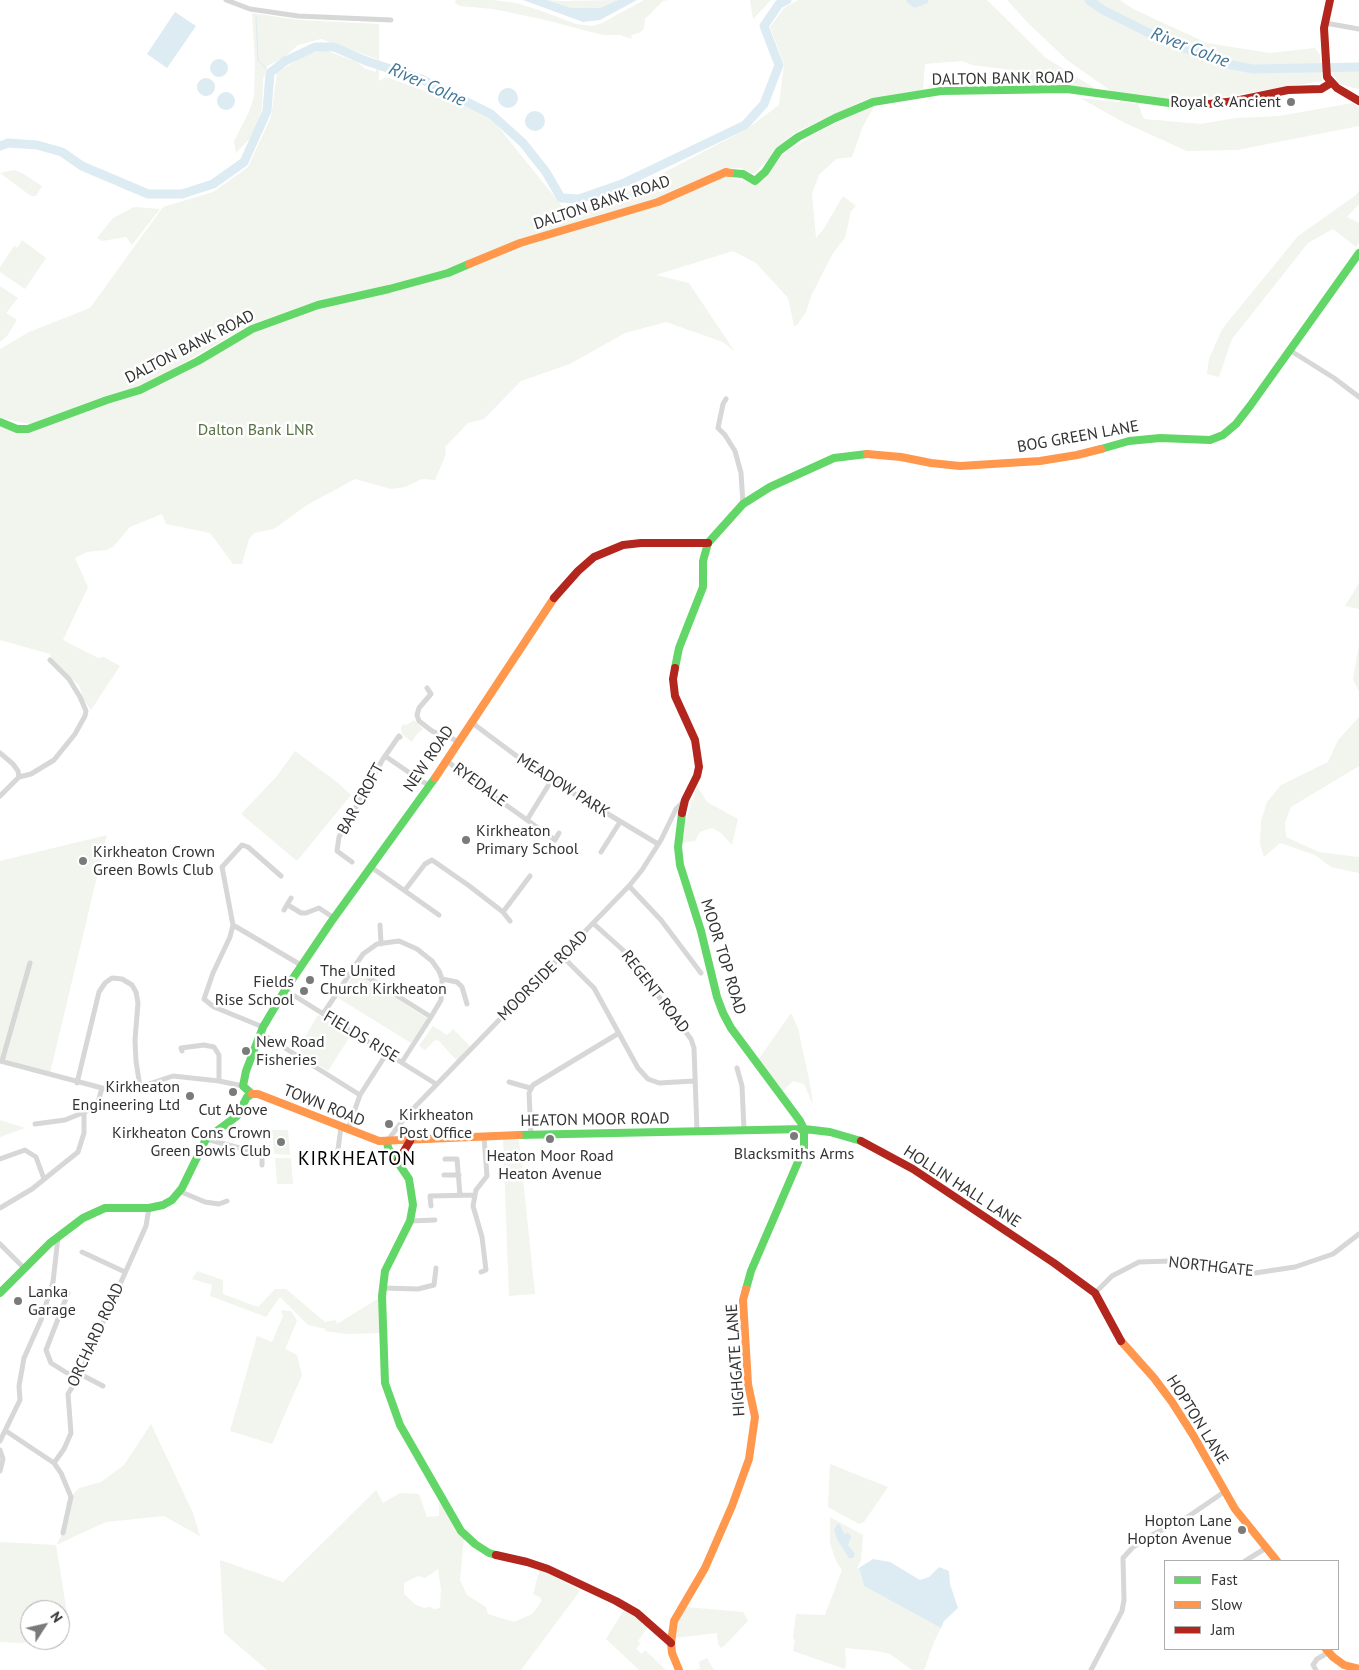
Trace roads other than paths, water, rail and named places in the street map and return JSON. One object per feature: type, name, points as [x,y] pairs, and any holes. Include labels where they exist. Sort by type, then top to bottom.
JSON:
[{"type":"street","points":[[226,0],[250,9],[298,16],[391,20]]},
{"type":"street","points":[[1329,0],[1324,23],[1325,53],[1332,83],[1359,100]]},
{"type":"street","points":[[1324,23],[1359,29]]},
{"type":"street","name":"DALTON BANK ROAD","points":[[1,423],[17,429],[28,429],[140,390],[198,361],[252,329],[318,305],[390,289],[448,273],[520,244],[658,202],[726,172],[743,174],[755,181],[765,172],[779,152],[798,137],[835,118],[873,102],[941,91],[1068,89],[1184,105],[1214,105],[1288,90],[1321,89],[1332,83]]},
{"type":"street","name":"BOG GREEN LANE","points":[[708,542],[743,504],[770,487],[834,458],[866,454],[960,466],[1040,461],[1077,455],[1129,441],[1152,439],[1210,440],[1223,434],[1236,424],[1291,351],[1359,253]]},
{"type":"street","points":[[1291,351],[1334,378],[1359,397]]},
{"type":"street","points":[[726,399],[723,404],[718,428],[735,451],[741,473],[743,504]]},
{"type":"street","name":"NEW ROAD","points":[[243,1086],[246,1071],[262,1030],[285,990],[334,918],[430,785],[558,592],[594,557],[623,545],[708,542]]},
{"type":"street","name":"MOOR TOP ROAD","points":[[708,542],[703,561],[703,587],[679,648],[673,679],[675,696],[696,740],[699,767],[697,776],[684,800],[678,847],[680,865],[701,931],[717,997],[723,1013],[731,1028],[804,1129]]},
{"type":"street","points":[[0,796],[19,777],[30,774],[54,760],[75,734],[85,716],[86,711],[80,697],[69,679],[50,660]]},
{"type":"street","points":[[427,688],[433,694],[419,708],[417,715],[419,721],[432,731],[446,734],[458,742]]},
{"type":"street","name":"MEADOW PARK","points":[[471,722],[552,781],[658,844]]},
{"type":"street","name":"BAR CROFT","points":[[352,862],[337,851],[339,837],[385,756],[400,737]]},
{"type":"street","points":[[0,753],[13,764],[18,771],[19,777]]},
{"type":"street","points":[[385,756],[430,785]]},
{"type":"street","name":"RYEDALE","points":[[446,760],[555,840],[559,833]]},
{"type":"street","points":[[527,820],[552,781]]},
{"type":"street","name":"MOORSIDE ROAD","points":[[387,1141],[407,1115],[436,1084],[629,886],[642,870],[676,809],[684,800]]},
{"type":"street","points":[[601,852],[620,822]]},
{"type":"street","points":[[277,875],[248,847],[242,845],[222,867],[233,925],[230,937],[204,999],[214,1007],[262,1030],[360,1095]]},
{"type":"street","points":[[405,890],[425,864],[432,860],[503,912],[510,921]]},
{"type":"street","points":[[371,867],[439,915]]},
{"type":"street","points":[[503,912],[530,876]]},
{"type":"street","points":[[629,886],[661,920],[701,973]]},
{"type":"street","points":[[284,910],[291,898]]},
{"type":"street","points":[[288,905],[301,913],[319,908],[334,918]]},
{"type":"street","name":"REGENT ROAD","points":[[594,924],[624,951],[690,1039],[694,1048],[697,1132]]},
{"type":"street","points":[[233,925],[301,965]]},
{"type":"street","points":[[380,925],[381,944]]},
{"type":"street","points":[[323,1014],[363,954],[377,944],[399,941],[417,949],[432,961],[439,971],[442,979],[440,1000],[402,1062]]},
{"type":"street","points":[[562,956],[594,988],[638,1068],[648,1079],[659,1083],[694,1081]]},
{"type":"street","points":[[0,1293],[58,1236],[100,1209],[149,1208],[166,1204],[179,1191],[206,1139],[237,1116],[247,1097],[252,1094],[243,1086],[219,1081],[173,1076],[140,1087],[126,1089],[102,1088],[77,1083],[1,1061],[30,963]]},
{"type":"street","points":[[353,968],[431,1017]]},
{"type":"street","points":[[77,1083],[99,992],[105,983],[112,978],[122,979],[132,985],[136,992],[138,1004],[135,1040],[140,1087]]},
{"type":"street","points":[[442,979],[457,982],[462,987],[467,1004]]},
{"type":"street","name":"FIELDS RISE","points":[[285,990],[436,1084]]},
{"type":"street","points":[[530,1088],[619,1033]]},
{"type":"street","points":[[182,1051],[181,1048],[204,1045],[214,1047],[219,1055],[219,1081]]},
{"type":"street","points":[[337,1157],[345,1128],[360,1095],[387,1053]]},
{"type":"street","points":[[737,1068],[742,1086],[744,1130]]},
{"type":"street","points":[[509,1082],[530,1088]]},
{"type":"street","points":[[35,1124],[65,1120],[92,1109],[98,1102],[102,1088]]},
{"type":"street","points":[[530,1088],[531,1135]]},
{"type":"street","name":"TOWN ROAD","points":[[252,1094],[258,1094],[379,1141],[387,1141]]},
{"type":"street","points":[[0,1208],[32,1189],[78,1152],[84,1133],[84,1113]]},
{"type":"street","name":"HEATON MOOR ROAD","points":[[387,1141],[531,1135],[804,1129]]},
{"type":"street","name":"HOLLIN HALL LANE","points":[[804,1129],[830,1132],[859,1140],[913,1169],[1054,1263],[1095,1293]]},
{"type":"street","name":"HIGHGATE LANE","points":[[671,1643],[674,1621],[705,1568],[732,1506],[748,1459],[755,1417],[748,1384],[743,1300],[751,1271],[804,1148],[804,1129]]},
{"type":"street","points":[[481,1272],[486,1270],[482,1236],[473,1206],[476,1190],[487,1176],[484,1137]]},
{"type":"street","points":[[206,1139],[262,1154],[262,1165]]},
{"type":"street","points":[[387,1141],[388,1148],[406,1174],[411,1187],[413,1205],[410,1220],[386,1271],[383,1288],[385,1383],[400,1424],[411,1446],[461,1531],[475,1544],[489,1554],[527,1562],[548,1569],[637,1613],[671,1643],[672,1653],[678,1670]]},
{"type":"street","points":[[398,1161],[410,1141]]},
{"type":"street","points":[[0,1160],[25,1150],[36,1157],[44,1179]]},
{"type":"street","points":[[445,1159],[457,1159],[460,1175],[460,1195]]},
{"type":"street","points":[[444,1175],[460,1175]]},
{"type":"street","points":[[179,1191],[205,1202],[219,1204],[227,1201]]},
{"type":"street","points":[[430,1206],[430,1196],[475,1195]]},
{"type":"street","name":"ORCHARD ROAD","points":[[54,1463],[64,1449],[71,1433],[68,1394],[80,1374],[146,1226],[149,1208]]},
{"type":"street","points":[[410,1220],[435,1220]]},
{"type":"street","name":"NORTHGATE","points":[[1095,1293],[1112,1276],[1139,1262],[1171,1261],[1213,1269],[1255,1273],[1295,1267],[1333,1254],[1359,1234]]},
{"type":"street","points":[[58,1236],[53,1282],[41,1320],[24,1358],[19,1386],[20,1400],[2,1436],[54,1463],[71,1497],[63,1533]]},
{"type":"street","points":[[0,1244],[25,1269]]},
{"type":"street","points":[[82,1252],[125,1272]]},
{"type":"street","points":[[383,1288],[418,1289],[434,1285],[436,1268]]},
{"type":"street","points":[[68,1293],[46,1350],[51,1363],[67,1373],[80,1374],[103,1386]]},
{"type":"street","name":"HOPTON LANE","points":[[1095,1293],[1121,1342],[1154,1378],[1172,1402],[1193,1434],[1235,1509],[1276,1560]]},
{"type":"street","points":[[0,1450],[3,1458],[0,1471]]},
{"type":"street","points":[[1091,1670],[1122,1611],[1124,1600],[1123,1558],[1134,1547],[1154,1534],[1186,1518],[1224,1492]]},
{"type":"street","points":[[1247,1560],[1266,1548]]},
{"type":"street","points":[[1316,1670],[1313,1665],[1327,1650],[1332,1657],[1344,1665],[1359,1669]]},
{"type":"waterway","name":"River Colne","points":[[0,146],[8,143],[37,145],[62,152],[82,166],[148,194],[182,194],[213,184],[244,162],[267,111],[270,73],[285,61],[315,47],[334,47],[366,61],[421,79],[491,114],[523,143],[546,172],[561,198],[579,199],[622,184],[745,125],[764,104],[779,65],[764,26],[779,4],[787,0]]},
{"type":"waterway","name":"River Colne","points":[[911,0],[915,3],[924,0]]},
{"type":"waterway","name":"River Colne","points":[[1089,0],[1103,10],[1155,36],[1222,63],[1253,69],[1359,67]]},
{"type":"waterway","points":[[256,17],[258,60],[270,73]]},
{"type":"place","name":"Royal & Ancient","points":[[1291,102]]},
{"type":"place","name":"Kirkheaton Primary School","points":[[466,840]]},
{"type":"place","name":"Kirkheaton Crown Green Bowls Club","points":[[83,861]]},
{"type":"place","name":"The United Church Kirkheaton","points":[[310,980]]},
{"type":"place","name":"Fields Rise School","points":[[304,991]]},
{"type":"place","name":"New Road Fisheries","points":[[246,1051]]},
{"type":"place","name":"Cut Above","points":[[233,1092]]},
{"type":"place","name":"Kirkheaton Engineering Ltd","points":[[190,1096]]},
{"type":"place","name":"Kirkheaton Post Office","points":[[389,1124]]},
{"type":"place","name":"Blacksmiths Arms","points":[[794,1136]]},
{"type":"place","name":"Heaton Moor Road Heaton Avenue","points":[[550,1139]]},
{"type":"place","name":"Kirkheaton Cons Crown Green Bowls Club","points":[[281,1142]]},
{"type":"place","name":"Lanka Garage","points":[[18,1301]]},
{"type":"place","name":"Hopton Lane Hopton Avenue","points":[[1242,1530]]},
{"type":"district","name":"KIRKHEATON","points":[[357,1160]]},
{"type":"park label","name":"Dalton Bank LNR","points":[[256,430]]}]
